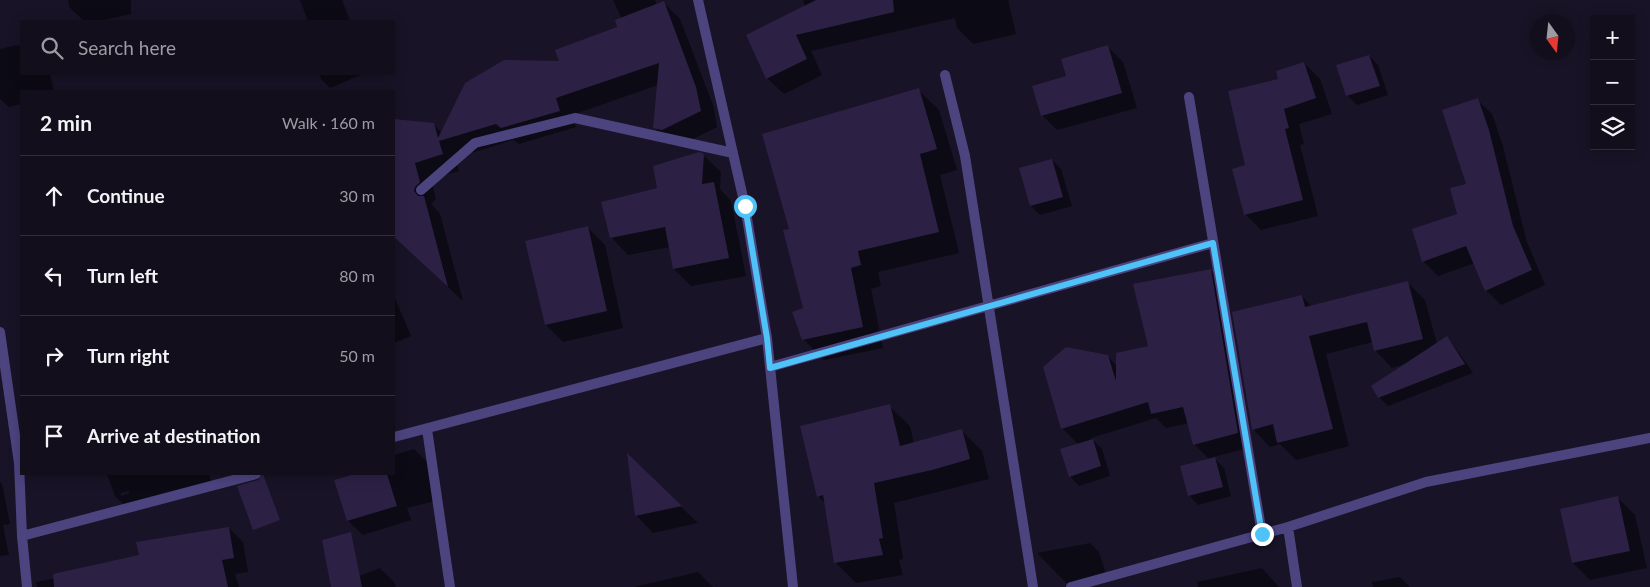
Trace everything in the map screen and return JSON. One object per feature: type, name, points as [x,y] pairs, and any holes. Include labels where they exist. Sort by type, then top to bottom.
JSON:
[{"type":"street","points":[[698,0],[745,206],[767,338],[793,587]]},
{"type":"street","points":[[946,75],[965,156],[1033,587]]},
{"type":"street","points":[[1189,97],[1262,534]]},
{"type":"street","points":[[421,190],[475,143],[574,118],[733,153]]},
{"type":"street","points":[[770,368],[1213,243]]},
{"type":"street","points":[[0,332],[19,463],[22,536],[27,587]]},
{"type":"street","points":[[395,437],[767,338]]},
{"type":"street","points":[[427,428],[450,587]]},
{"type":"street","points":[[1071,587],[1262,534],[1426,482],[1650,438]]},
{"type":"street","points":[[22,536],[252,475]]},
{"type":"street","points":[[1288,526],[1297,587]]},
{"type":"building","points":[[816,0],[893,0],[894,12],[796,35],[807,59],[766,79],[746,35]]},
{"type":"building","points":[[664,1],[696,87],[701,111],[662,130],[653,128],[659,63],[556,98],[560,111],[501,128],[496,124],[439,141],[443,154],[415,163],[420,182],[414,191],[418,196],[424,196],[448,287],[395,238],[395,119],[434,123],[438,138],[465,83],[504,60],[559,61],[555,50],[617,27],[615,20]]},
{"type":"building","points":[[1108,45],[1122,93],[1041,116],[1032,86],[1066,76],[1061,59]]},
{"type":"building","points":[[1369,55],[1380,86],[1346,96],[1336,65]]},
{"type":"building","points":[[1304,62],[1316,98],[1284,109],[1289,128],[1285,129],[1303,200],[1244,215],[1232,169],[1245,165],[1228,91],[1278,79],[1276,71]]},
{"type":"building","points":[[919,88],[937,149],[920,154],[939,232],[858,251],[861,265],[851,268],[863,327],[802,340],[792,312],[803,308],[783,230],[789,229],[762,134]]},
{"type":"building","points":[[1478,98],[1489,130],[1513,226],[1532,270],[1485,291],[1466,246],[1422,262],[1412,229],[1457,214],[1450,188],[1466,184],[1442,110]]},
{"type":"building","points":[[699,152],[704,154],[702,184],[714,182],[729,258],[673,269],[665,227],[610,238],[601,202],[657,188],[653,166]]},
{"type":"building","points":[[1052,159],[1063,197],[1030,206],[1019,168]]},
{"type":"building","points":[[588,226],[607,311],[545,325],[525,241]]},
{"type":"building","points":[[1211,269],[1238,433],[1193,445],[1183,407],[1151,414],[1148,402],[1061,429],[1043,367],[1066,347],[1108,355],[1116,381],[1116,353],[1148,346],[1133,284]]},
{"type":"building","points":[[1408,281],[1423,339],[1374,351],[1367,322],[1309,336],[1333,429],[1277,443],[1273,424],[1252,430],[1232,312],[1302,295],[1305,307]]},
{"type":"building","points":[[1447,336],[1465,364],[1378,398],[1371,386]]},
{"type":"building","points":[[890,404],[900,446],[962,429],[970,459],[874,483],[883,538],[879,539],[883,555],[834,563],[823,495],[817,497],[800,426]]},
{"type":"building","points":[[1093,439],[1101,466],[1069,477],[1060,449]]},
{"type":"building","points":[[627,453],[682,506],[635,516]]},
{"type":"building","points":[[1215,457],[1223,487],[1188,496],[1180,466]]},
{"type":"building","points":[[263,475],[280,520],[253,530],[237,486],[258,480]]},
{"type":"building","points":[[352,475],[387,475],[397,506],[347,521],[334,480]]},
{"type":"building","points":[[1618,496],[1630,551],[1572,563],[1560,509]]},
{"type":"building","points":[[229,527],[234,558],[222,560],[228,587],[54,587],[53,574],[139,555],[136,542]]},
{"type":"building","points":[[351,532],[362,587],[331,587],[322,540]]},
{"type":"route","points":[[745,206],[767,338],[770,368],[1213,243],[1262,534]]}]
